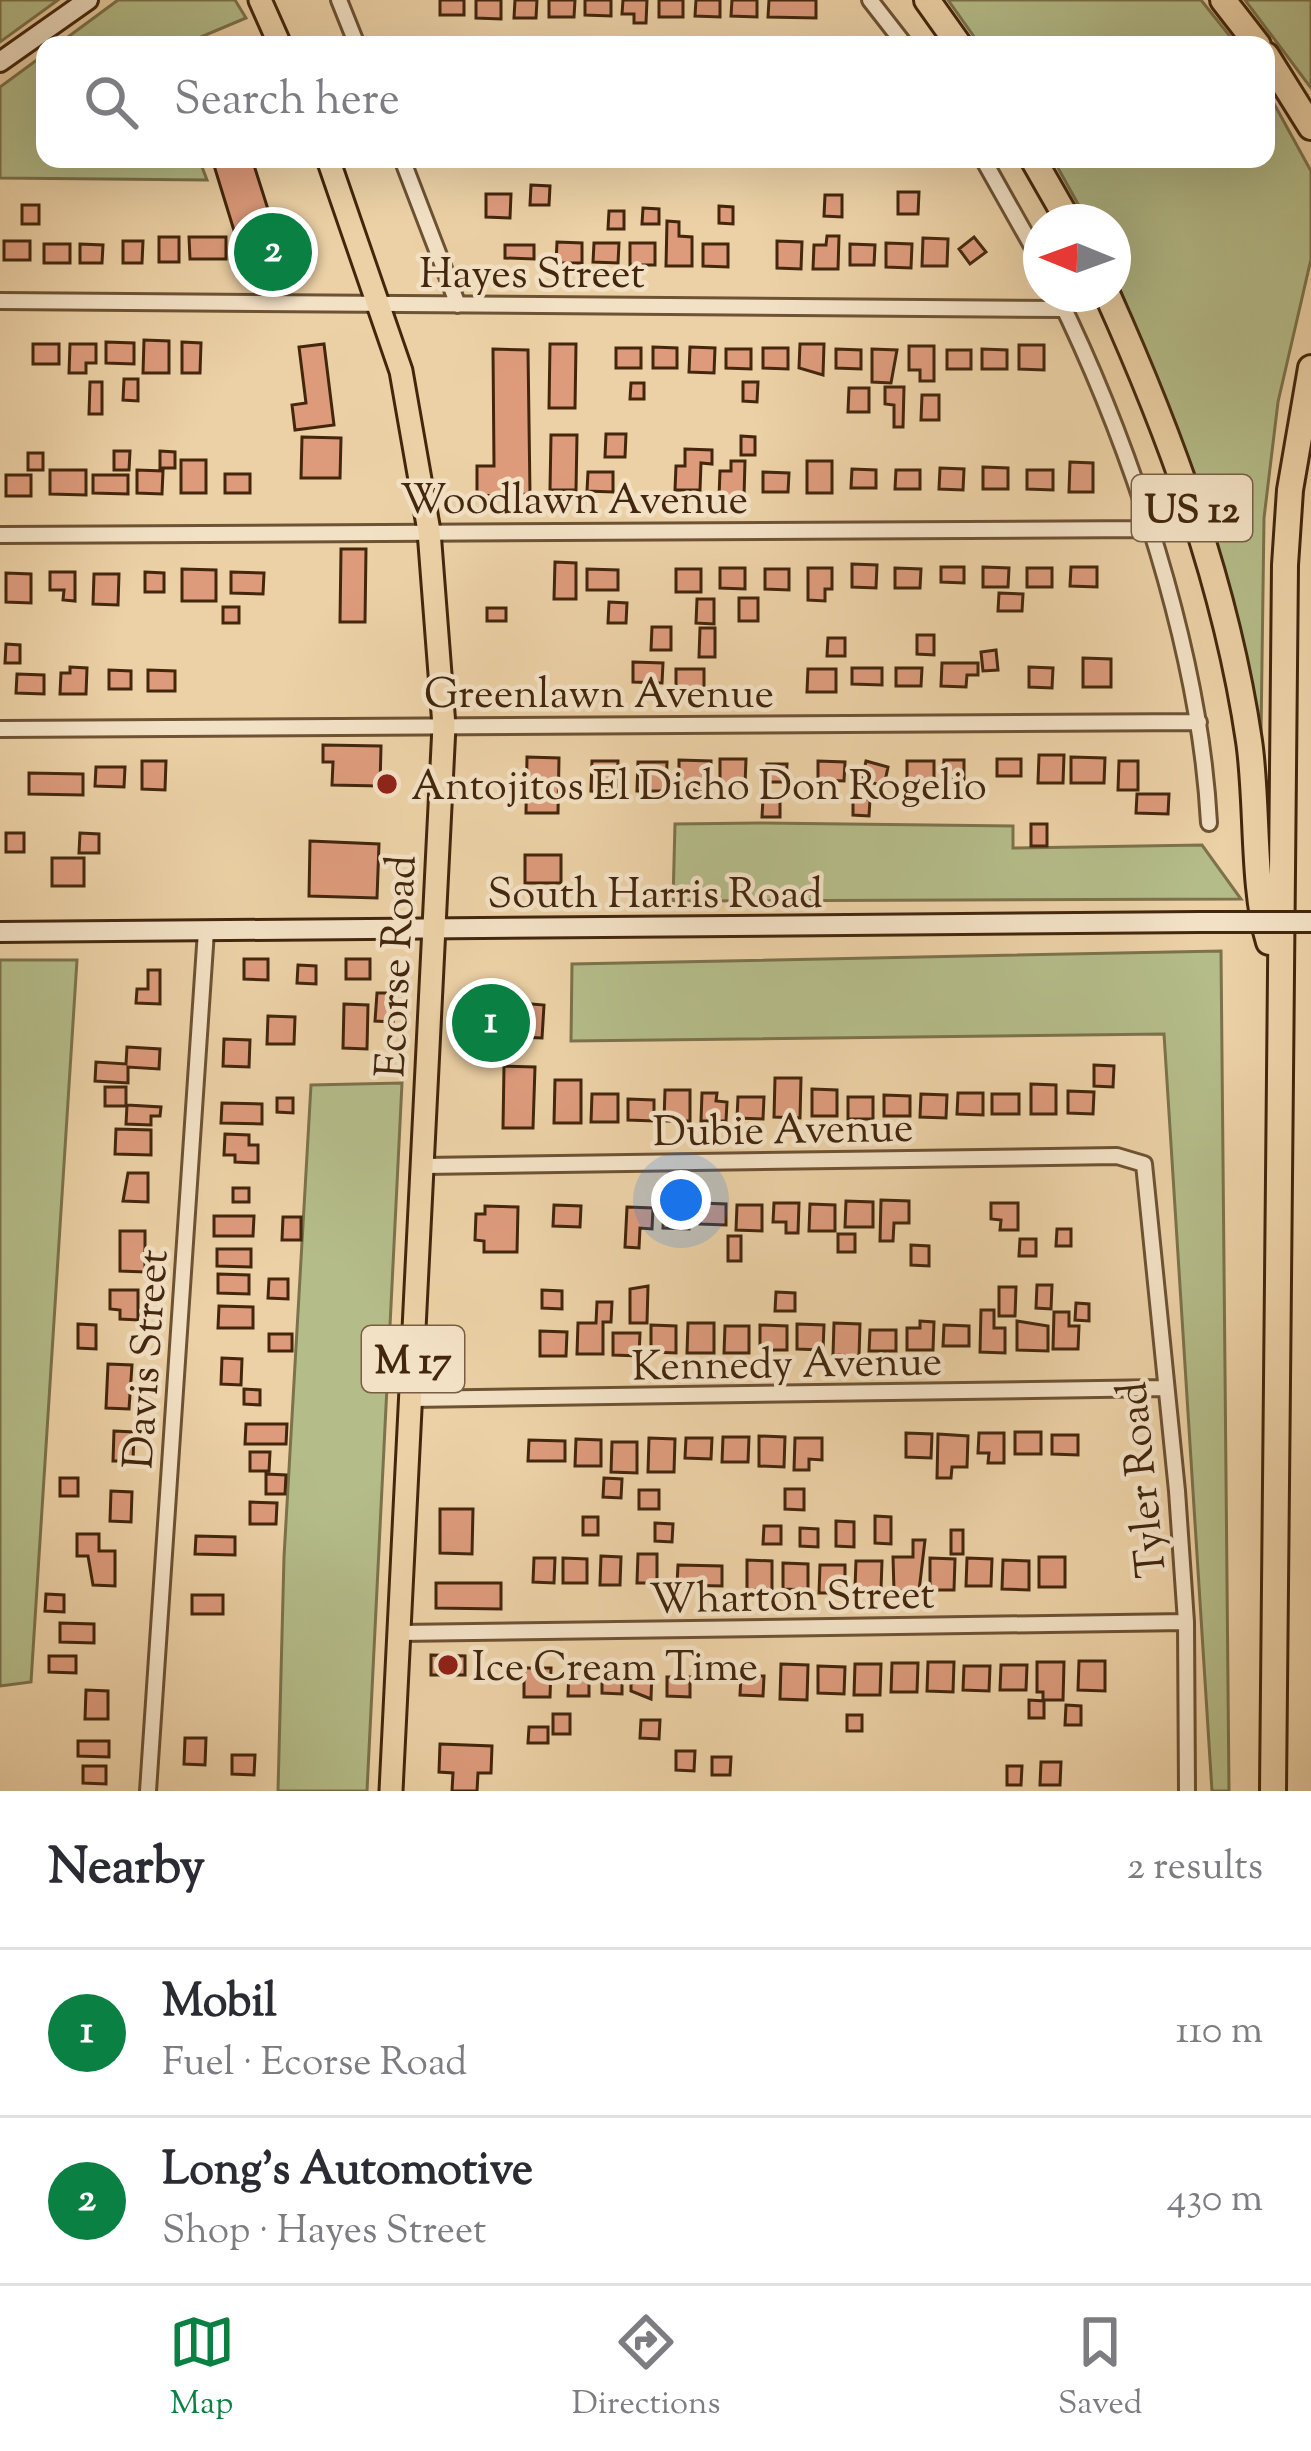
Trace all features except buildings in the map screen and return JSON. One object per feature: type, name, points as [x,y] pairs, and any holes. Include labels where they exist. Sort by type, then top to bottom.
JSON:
[{"type":"highway","points":[[927,0],[953,36]]},
{"type":"highway","points":[[1223,0],[1251,36]]},
{"type":"highway","points":[[1275,69],[1307,119]]},
{"type":"highway","points":[[1038,168],[1059,204]]},
{"type":"highway","name":"US 12","points":[[1115,312],[1153,394],[1189,498],[1232,652],[1248,736],[1266,932],[1282,985]]},
{"type":"highway","points":[[1273,1791],[1285,565],[1290,490],[1311,368]]},
{"type":"main road","points":[[37,36],[88,0]]},
{"type":"main road","points":[[260,0],[276,36]]},
{"type":"main road","points":[[0,62],[36,37]]},
{"type":"main road","name":"Ecorse Road","points":[[331,168],[401,371],[429,531],[444,726],[391,1791]]},
{"type":"main road","name":"South Harris Road","points":[[0,932],[1311,922]]},
{"type":"street","points":[[338,0],[353,36]]},
{"type":"street","points":[[870,0],[898,36]]},
{"type":"street","points":[[405,168],[458,304]]},
{"type":"street","points":[[988,168],[1023,230]]},
{"type":"street","name":"Hayes Street","points":[[0,302],[1023,301]]},
{"type":"street","points":[[1065,312],[1119,438],[1149,529],[1198,722],[1209,823]]},
{"type":"street","name":"Woodlawn Avenue","points":[[0,535],[1149,529]]},
{"type":"street","name":"Greenlawn Avenue","points":[[0,729],[1198,722]]},
{"type":"street","name":"Davis Street","points":[[148,1791],[206,931]]},
{"type":"street","name":"Dubie Avenue","points":[[423,1166],[1117,1156],[1144,1164]]},
{"type":"street","name":"Tyler Road","points":[[1144,1164],[1186,1622],[1186,1791]]},
{"type":"street","name":"Kennedy Avenue","points":[[411,1399],[1164,1388]]},
{"type":"street","name":"Wharton Street","points":[[399,1633],[1186,1622]]},
{"type":"green space","points":[[0,0],[58,0],[0,42]]},
{"type":"green space","points":[[118,0],[235,0],[246,18],[203,36],[69,36]]},
{"type":"green space","points":[[948,0],[1201,0],[1230,36],[974,36]]},
{"type":"green space","points":[[1245,0],[1311,0],[1311,88],[1275,36]]},
{"type":"green space","points":[[36,61],[36,168],[202,168],[207,180],[0,178],[0,87]]},
{"type":"green space","points":[[1275,105],[1311,171],[1311,259],[1278,402],[1264,518],[1261,735],[1202,492],[1129,312],[1131,204],[1078,204],[1058,168],[1275,168]]},
{"type":"green space","points":[[675,824],[1013,826],[1013,848],[1202,845],[1241,899],[673,901]]},
{"type":"green space","points":[[1221,951],[1229,1791],[1212,1791],[1164,1034],[571,1041],[572,964]]},
{"type":"green space","points":[[0,960],[77,960],[31,1682],[0,1686]]},
{"type":"green space","points":[[402,1083],[367,1791],[278,1791],[284,1557],[311,1085]]},
{"type":"place","name":"Long’s Automotive","points":[[273,252]]},
{"type":"place","name":"Antojitos El Dicho Don Rogelio","points":[[387,784]]},
{"type":"place","name":"Mobil","points":[[491,1023]]},
{"type":"place","name":"Ice Cream Time","points":[[448,1665]]}]
